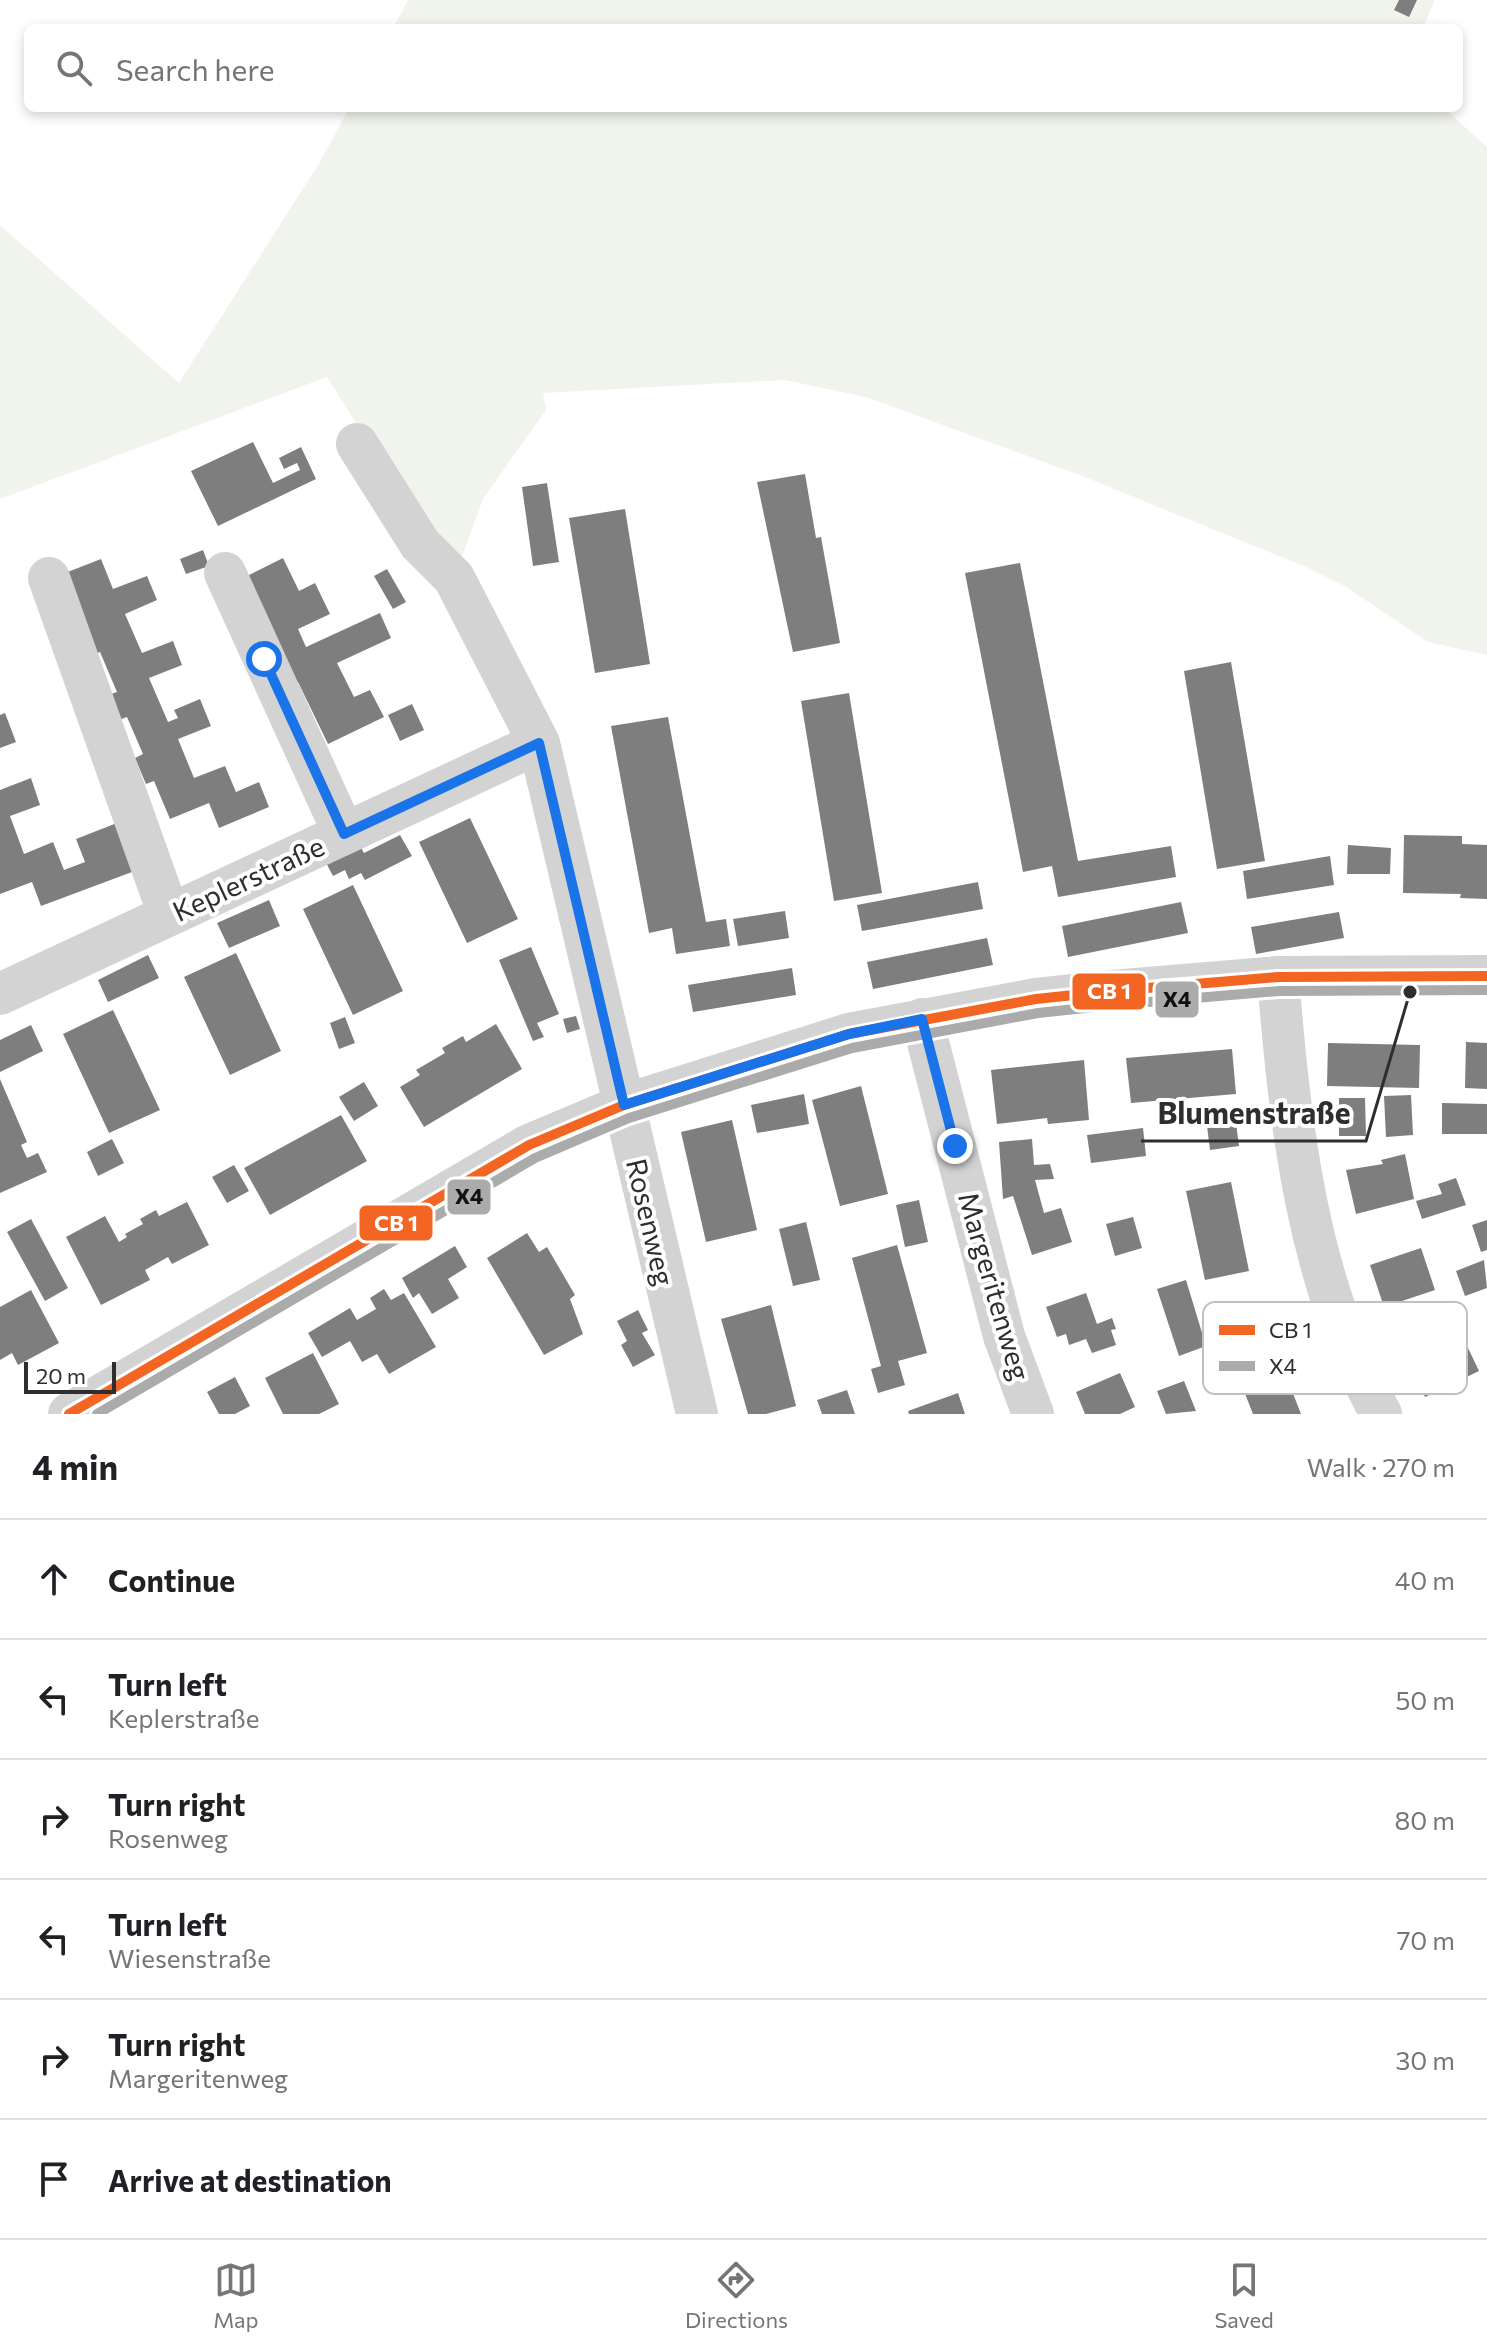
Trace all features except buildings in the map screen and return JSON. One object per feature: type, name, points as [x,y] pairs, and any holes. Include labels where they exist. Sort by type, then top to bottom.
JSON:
[{"type":"street","name":"Rosenweg","points":[[357,444],[420,544],[454,578],[539,743],[697,1414]]},
{"type":"street","points":[[225,573],[344,834]]},
{"type":"street","points":[[49,578],[169,915]]},
{"type":"street","name":"Keplerstraße","points":[[0,994],[539,743]]},
{"type":"street","points":[[69,1414],[529,1145],[624,1105],[849,1034],[1036,999],[1278,977],[1487,976]]},
{"type":"street","points":[[1278,977],[1292,1134],[1321,1263],[1334,1302]]},
{"type":"street","name":"Margeritenweg","points":[[922,1019],[1004,1336],[1033,1414]]},
{"type":"street","points":[[1372,1394],[1381,1414]]},
{"type":"shaded area","points":[[408,0],[1435,0],[1425,24],[395,24]]},
{"type":"shaded area","points":[[347,112],[1448,112],[1487,147],[1487,655],[1428,642],[1346,587],[1306,567],[1080,475],[866,397],[784,380],[543,393],[546,410],[483,499],[454,578],[327,377],[0,499],[0,225],[179,383],[320,162]]},
{"type":"transit line","points":[[69,1414],[529,1145],[624,1105],[849,1034],[1036,999],[1112,991],[1278,977],[1487,976]]},
{"type":"transit line","name":"X4","points":[[97,1414],[535,1158],[629,1118],[852,1048],[1038,1013],[1113,1005],[1279,991],[1487,990]]},
{"type":"place","name":"Blumenstraße","points":[[1410,992]]},
{"type":"route","points":[[264,659],[344,834],[539,743],[624,1105],[849,1034],[922,1019],[955,1146]]}]
